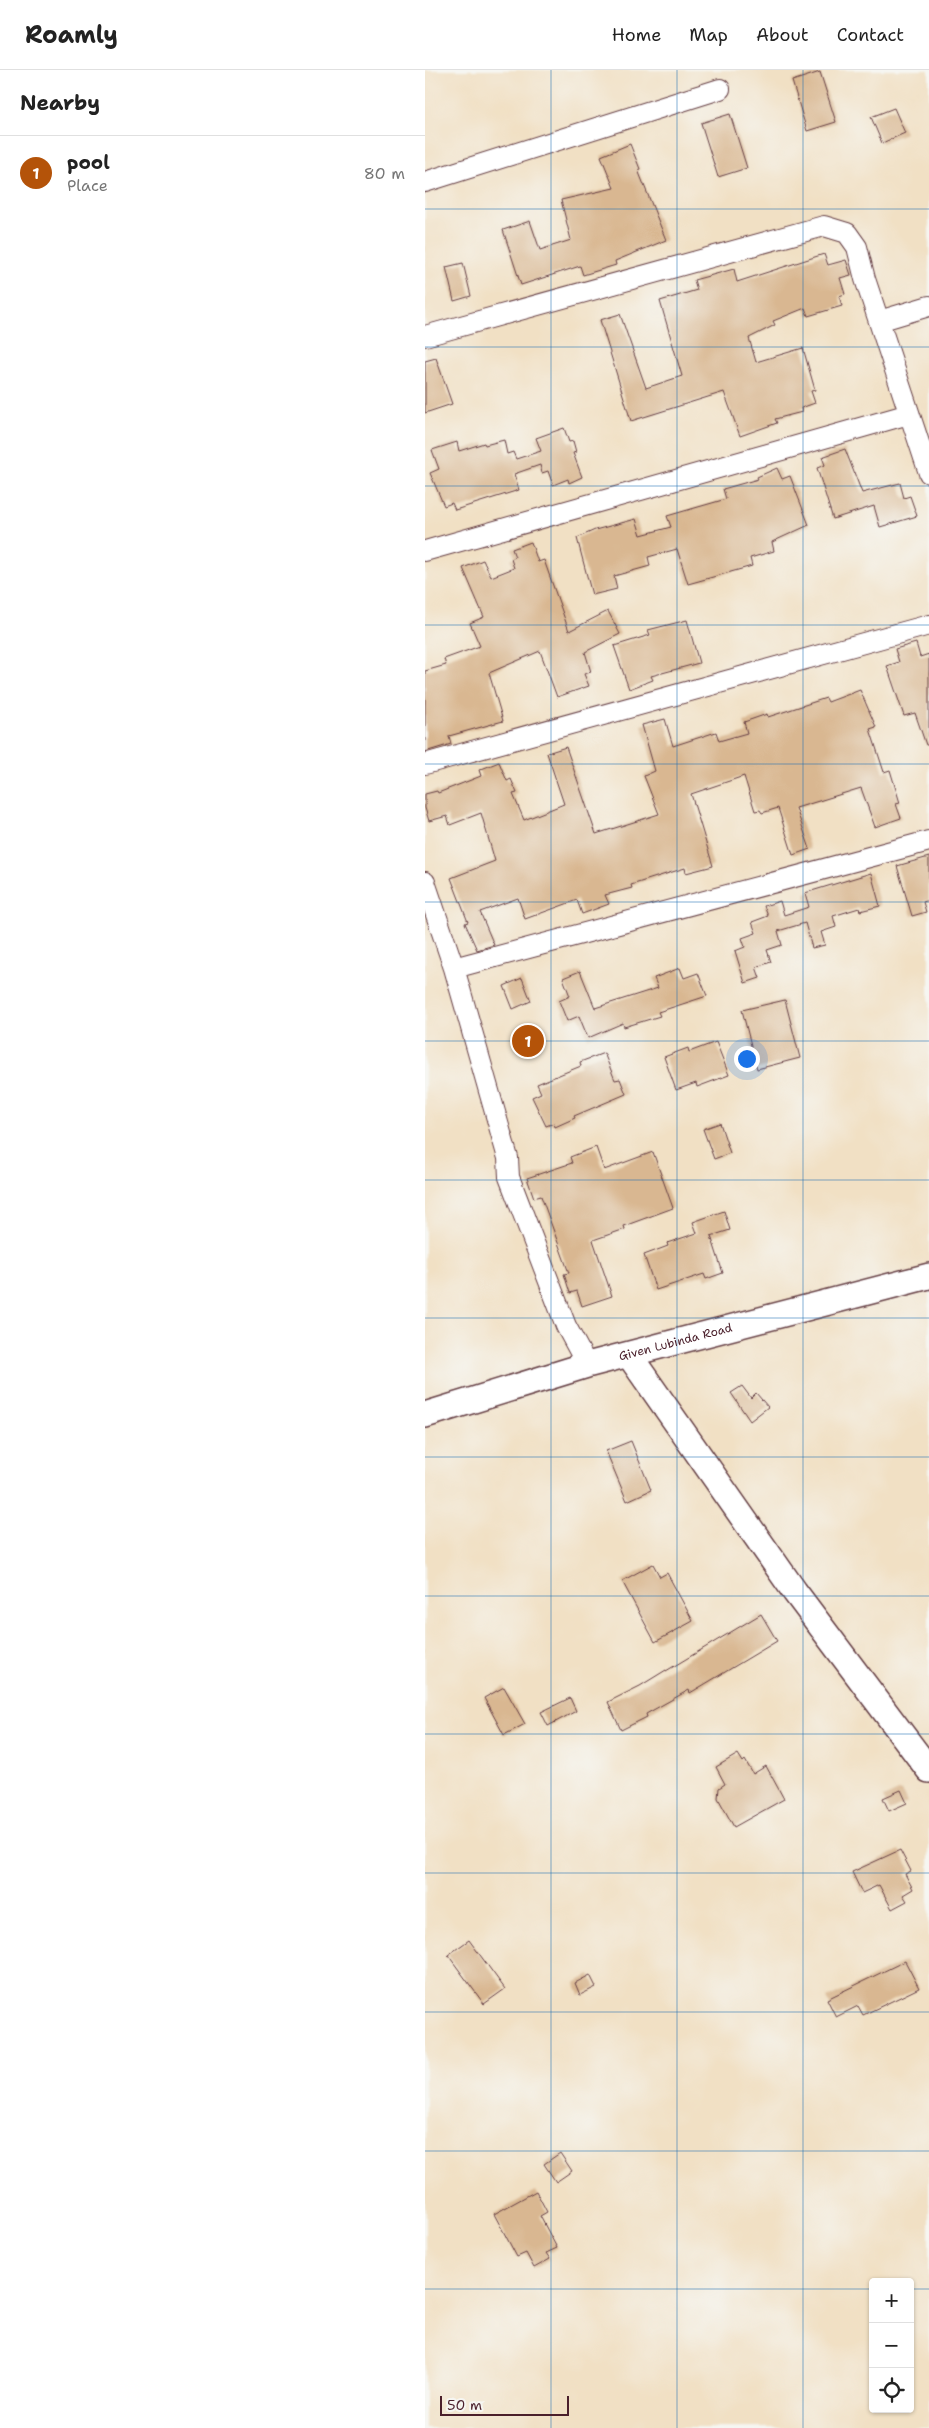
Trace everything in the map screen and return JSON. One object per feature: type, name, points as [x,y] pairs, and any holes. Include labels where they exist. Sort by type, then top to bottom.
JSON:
[{"type":"street","points":[[425,182],[720,89]]},
{"type":"street","points":[[425,336],[824,226],[847,233],[857,247],[865,279],[929,473]]},
{"type":"street","points":[[879,321],[929,306]]},
{"type":"street","points":[[425,551],[909,414]]},
{"type":"street","points":[[425,764],[929,625]]},
{"type":"street","points":[[454,968],[929,841]]},
{"type":"street","points":[[425,882],[454,968],[508,1158],[509,1177],[566,1326],[587,1365]]},
{"type":"street","name":"Given Lubinda Road","points":[[425,1415],[587,1365],[929,1276]]},
{"type":"street","points":[[629,1355],[800,1600],[929,1770]]},
{"type":"building","points":[[820,72],[836,122],[807,131],[792,81]]},
{"type":"building","points":[[894,108],[905,133],[882,143],[871,117]]},
{"type":"building","points":[[730,114],[747,168],[718,177],[701,123]]},
{"type":"building","points":[[630,144],[640,169],[638,170],[666,240],[615,261],[616,265],[583,275],[580,266],[521,285],[503,230],[530,221],[540,250],[571,240],[561,200],[614,188],[601,156]]},
{"type":"building","points":[[824,254],[828,265],[846,260],[851,275],[840,278],[845,294],[839,296],[842,306],[808,316],[805,308],[773,321],[775,325],[749,338],[756,362],[803,348],[815,390],[811,391],[815,403],[801,408],[802,412],[775,419],[777,423],[740,436],[724,392],[631,421],[600,320],[620,314],[646,388],[682,376],[660,301],[697,290],[694,280],[734,269],[737,282]]},
{"type":"building","points":[[463,263],[471,296],[454,301],[446,267]]},
{"type":"building","points":[[436,358],[452,404],[425,413],[425,361]]},
{"type":"building","points":[[564,428],[569,442],[573,441],[576,452],[573,453],[582,477],[569,483],[568,479],[553,485],[548,471],[542,473],[540,465],[514,474],[519,490],[455,510],[452,503],[444,506],[430,473],[439,469],[432,450],[457,442],[459,451],[484,443],[485,445],[504,440],[507,454],[513,452],[516,459],[541,451],[536,438]]},
{"type":"building","points":[[845,449],[862,493],[900,483],[904,498],[910,496],[917,516],[880,527],[874,506],[833,519],[817,468],[825,465],[822,457]]},
{"type":"building","points":[[777,468],[782,479],[790,476],[809,525],[772,542],[774,551],[750,558],[752,566],[688,584],[677,549],[648,557],[650,566],[614,576],[617,589],[592,595],[577,538],[595,530],[636,519],[641,535],[671,527],[667,516],[726,499],[723,489],[758,479],[757,477]]},
{"type":"building","points":[[531,542],[538,562],[544,560],[569,631],[608,611],[620,634],[585,652],[591,672],[584,674],[589,686],[557,697],[540,651],[489,673],[503,721],[449,736],[451,744],[425,752],[425,671],[446,665],[444,659],[480,646],[470,623],[484,617],[463,568],[483,560],[491,577],[514,568],[511,559],[515,557],[512,549]]},
{"type":"building","points":[[687,620],[699,663],[651,676],[653,680],[629,689],[614,646],[650,635],[648,630]]},
{"type":"building","points":[[916,643],[920,657],[929,654],[929,745],[926,745],[915,713],[904,716],[887,666],[899,662],[895,649]]},
{"type":"building","points":[[860,690],[876,727],[870,729],[884,772],[890,770],[900,803],[896,804],[901,818],[875,827],[861,788],[796,808],[810,849],[793,855],[778,808],[762,813],[760,810],[755,811],[744,776],[691,794],[713,866],[686,873],[685,868],[631,885],[632,888],[605,895],[609,904],[582,914],[577,900],[525,919],[518,898],[480,912],[494,945],[477,950],[465,923],[468,922],[451,878],[495,861],[481,813],[450,825],[447,816],[429,821],[425,808],[425,794],[437,791],[438,793],[481,776],[479,770],[499,762],[507,781],[511,779],[517,793],[513,794],[524,820],[564,804],[547,753],[566,747],[596,834],[659,814],[644,776],[655,771],[642,725],[665,719],[673,746],[716,732],[719,741],[747,733],[744,722],[767,714],[768,717],[826,698],[828,702]]},
{"type":"building","points":[[929,857],[929,900],[923,902],[926,912],[912,916],[897,866]]},
{"type":"building","points":[[871,873],[880,906],[860,911],[859,908],[833,916],[836,927],[821,932],[825,945],[812,948],[805,923],[778,931],[782,945],[767,950],[771,962],[756,967],[760,978],[745,983],[735,951],[745,947],[742,938],[756,933],[752,922],[768,916],[764,906],[780,901],[784,915],[809,907],[805,893]]},
{"type":"building","points":[[680,968],[684,978],[698,973],[707,996],[658,1012],[660,1016],[624,1027],[623,1023],[588,1038],[579,1016],[567,1021],[559,1001],[570,996],[563,978],[580,971],[595,1008],[658,988],[654,978]]},
{"type":"building","points":[[522,978],[531,1001],[513,1009],[504,986]]},
{"type":"building","points":[[785,1000],[800,1058],[757,1069],[742,1010]]},
{"type":"building","points":[[716,1042],[729,1075],[697,1087],[696,1083],[676,1090],[664,1057],[688,1048],[689,1052]]},
{"type":"building","points":[[604,1053],[615,1080],[620,1079],[626,1094],[574,1116],[575,1118],[555,1127],[554,1123],[546,1126],[532,1097],[541,1093],[537,1084],[581,1066],[580,1062]]},
{"type":"building","points":[[720,1123],[730,1153],[714,1159],[703,1129]]},
{"type":"building","points":[[596,1147],[604,1170],[653,1152],[673,1208],[624,1226],[625,1229],[593,1240],[612,1296],[582,1306],[577,1291],[570,1293],[564,1274],[569,1273],[541,1196],[534,1198],[527,1178],[572,1163],[570,1157]]},
{"type":"building","points":[[724,1211],[730,1230],[711,1236],[723,1273],[706,1279],[704,1274],[656,1290],[644,1255],[668,1246],[667,1243],[697,1233],[693,1222]]},
{"type":"building","points":[[742,1386],[751,1398],[756,1393],[768,1407],[750,1421],[731,1393]]},
{"type":"building","points":[[631,1441],[651,1490],[627,1501],[606,1451]]},
{"type":"building","points":[[653,1564],[660,1577],[667,1573],[693,1621],[655,1642],[622,1581]]},
{"type":"building","points":[[761,1614],[777,1641],[690,1693],[689,1690],[646,1714],[647,1717],[621,1730],[608,1702],[640,1686]]},
{"type":"building","points":[[504,1687],[525,1724],[504,1735],[484,1698]]},
{"type":"building","points":[[570,1698],[576,1711],[548,1726],[541,1712]]},
{"type":"building","points":[[738,1754],[743,1762],[745,1760],[753,1774],[766,1766],[784,1799],[734,1827],[718,1798],[719,1788],[725,1784],[716,1767]]},
{"type":"building","points":[[901,1790],[907,1803],[889,1811],[883,1798]]},
{"type":"building","points":[[900,1850],[911,1871],[905,1874],[913,1889],[903,1895],[907,1901],[892,1909],[879,1885],[862,1893],[852,1872]]},
{"type":"building","points":[[469,1940],[505,1989],[484,2004],[448,1955]]},
{"type":"building","points":[[905,1961],[919,1988],[863,2015],[858,2006],[836,2017],[827,1999]]},
{"type":"building","points":[[590,1975],[596,1987],[580,1995],[575,1983]]},
{"type":"building","points":[[560,2153],[572,2171],[556,2182],[544,2164]]},
{"type":"building","points":[[536,2191],[547,2212],[540,2216],[557,2248],[546,2253],[550,2259],[534,2268],[526,2253],[517,2257],[494,2214]]},
{"type":"place","name":"pool","points":[[528,1041]]}]
